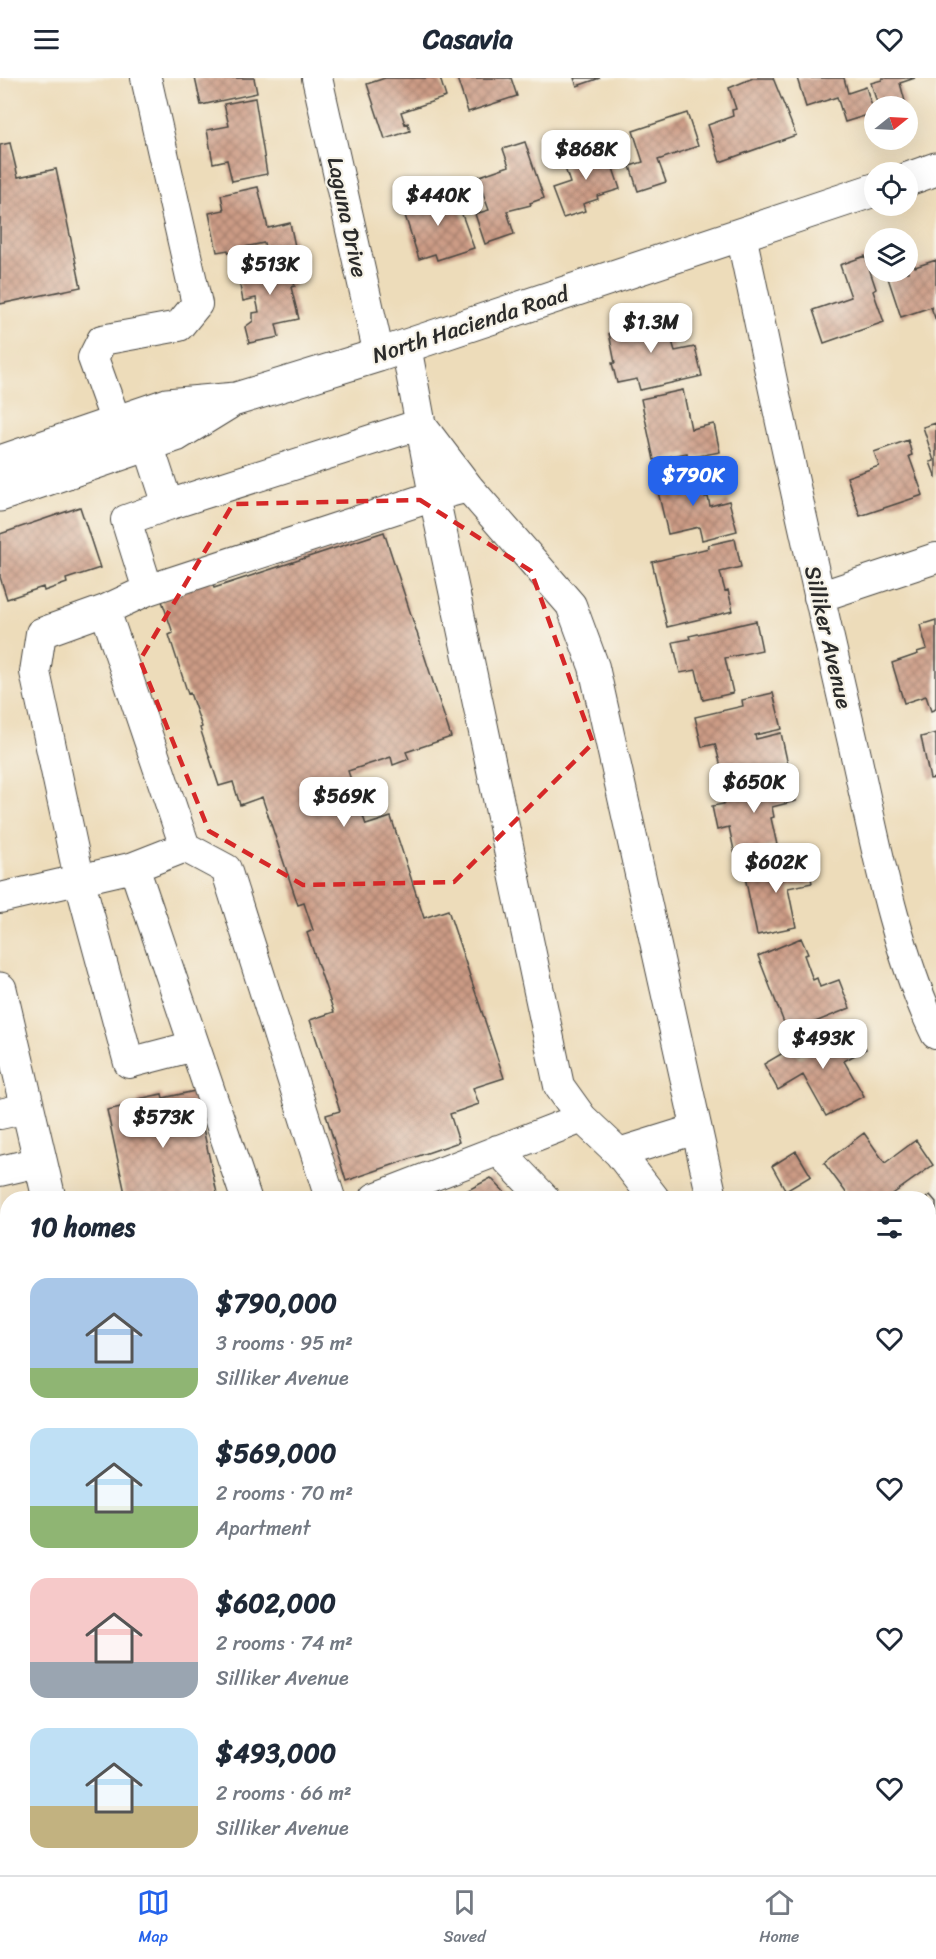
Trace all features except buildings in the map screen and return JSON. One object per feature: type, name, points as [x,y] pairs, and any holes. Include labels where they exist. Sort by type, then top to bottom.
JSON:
[{"type":"main road","points":[[918,175],[936,169]]},
{"type":"main road","name":"North Hacienda Road","points":[[0,462],[167,405],[236,399],[392,350],[864,193]]},
{"type":"main road","name":"North Hacienda Road","points":[[0,495],[176,435],[236,399]]},
{"type":"main road","points":[[0,989],[14,1111],[39,1162],[47,1191]]},
{"type":"street","points":[[116,422],[93,358],[102,340],[178,326],[197,304],[146,78]]},
{"type":"street","name":"Laguna Drive","points":[[317,78],[392,350],[421,424],[434,496],[559,1086],[582,1118],[619,1153],[649,1191]]},
{"type":"street","name":"Silliker Avenue","points":[[741,234],[819,597],[886,886],[906,956],[925,1011],[936,1034]]},
{"type":"street","points":[[148,590],[126,520],[421,424],[468,487],[571,605],[594,667],[710,1191]]},
{"type":"street","points":[[148,444],[168,505]]},
{"type":"street","points":[[194,1046],[129,1062],[79,878],[35,672],[40,633],[105,610],[148,590],[434,496],[468,487]]},
{"type":"street","points":[[819,597],[936,558]]},
{"type":"street","points":[[105,610],[185,847],[226,869],[328,1191]]},
{"type":"street","points":[[0,898],[134,867],[185,847]]},
{"type":"street","points":[[134,867],[244,1191]]},
{"type":"street","points":[[393,1191],[582,1118]]},
{"type":"street","points":[[619,1153],[696,1129]]},
{"type":"street","points":[[498,1150],[537,1191]]},
{"type":"street","points":[[0,1171],[39,1162]]},
{"type":"highlighted area","points":[[420,500],[531,571],[593,743],[454,882],[303,885],[209,831],[140,660],[233,504]]}]
